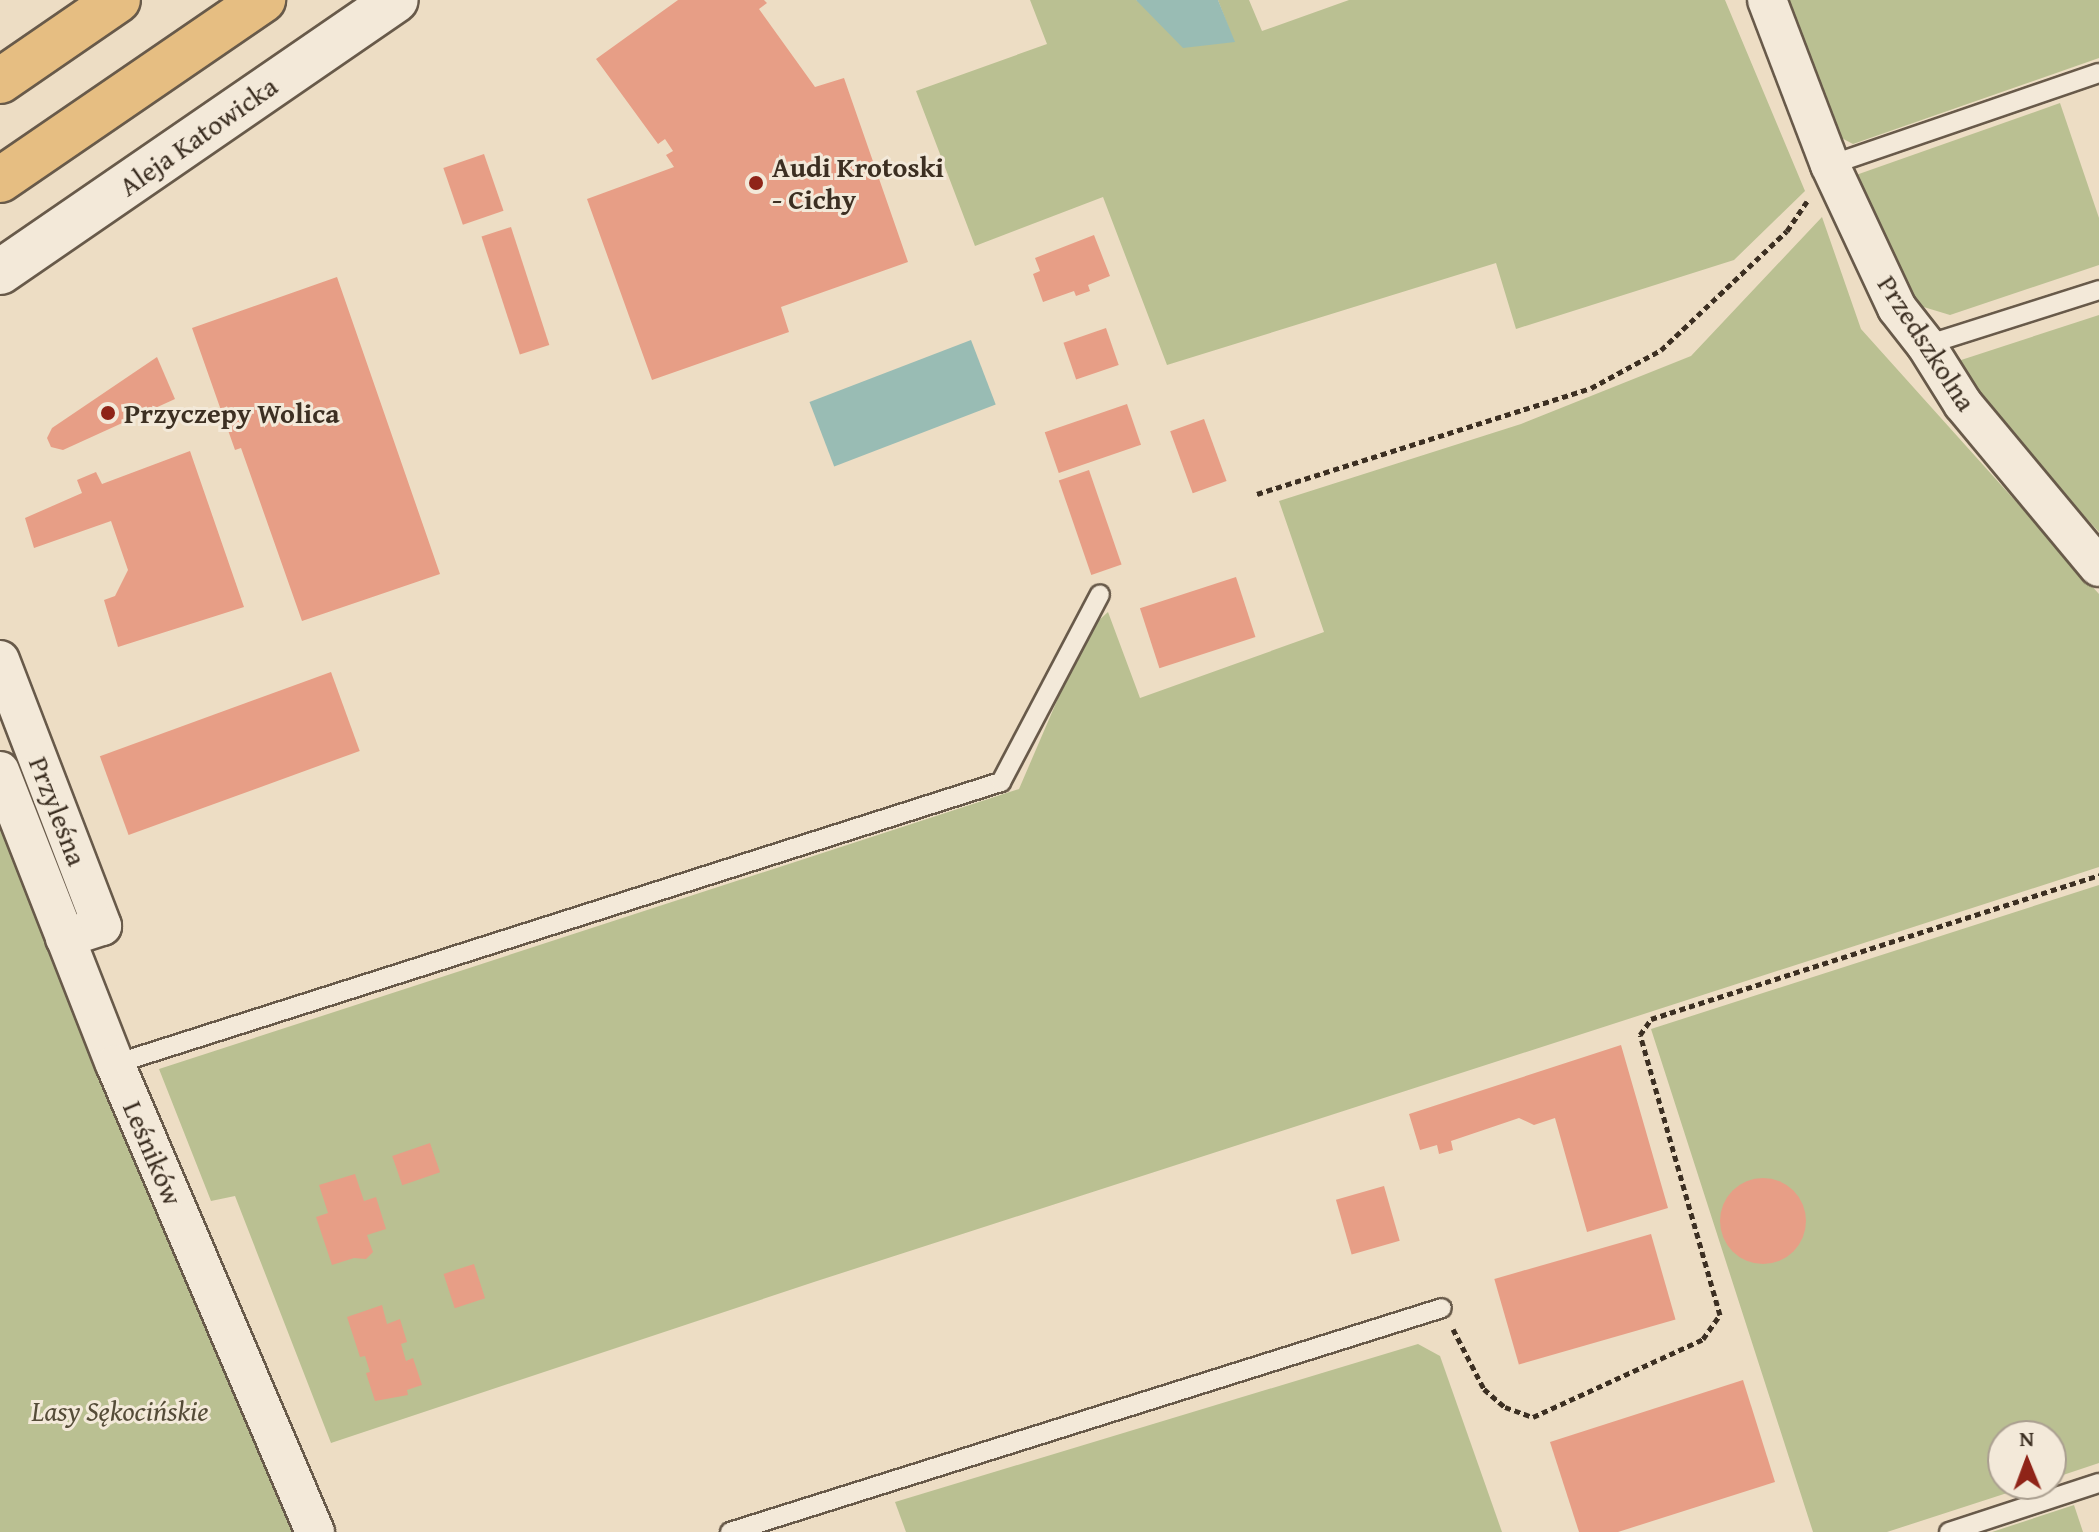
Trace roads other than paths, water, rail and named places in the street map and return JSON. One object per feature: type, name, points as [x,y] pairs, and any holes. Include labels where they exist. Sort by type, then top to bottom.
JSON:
[{"type":"highway","points":[[0,81],[118,0]]},
{"type":"highway","points":[[0,180],[263,0]]},
{"type":"street","name":"Aleja Katowicka","points":[[0,272],[396,0]]},
{"type":"street","name":"Przedszkolna","points":[[1767,0],[1830,165],[1897,308],[1926,345],[1963,404],[2099,567]]},
{"type":"street","name":"Przyleśna","points":[[0,660],[102,926],[65,938]]},
{"type":"street","name":"Leśników","points":[[0,771],[115,1064],[315,1532]]},
{"type":"lane","points":[[1830,165],[2099,73]]},
{"type":"lane","points":[[1926,345],[2099,290]]},
{"type":"lane","points":[[115,1064],[1001,782],[1100,594]]},
{"type":"lane","points":[[730,1532],[1442,1308]]},
{"type":"lane","points":[[1949,1532],[2099,1483]]},
{"type":"water","points":[[1136,0],[1218,0],[1235,42],[1183,48]]},
{"type":"water","points":[[971,340],[996,404],[834,466],[809,402]]},
{"type":"place","name":"Audi Krotoski - Cichy","points":[[756,183]]},
{"type":"place","name":"Przyczepy Wolica","points":[[108,413]]},
{"type":"park label","name":"Lasy Sękocińskie","points":[[120,1411]]}]
